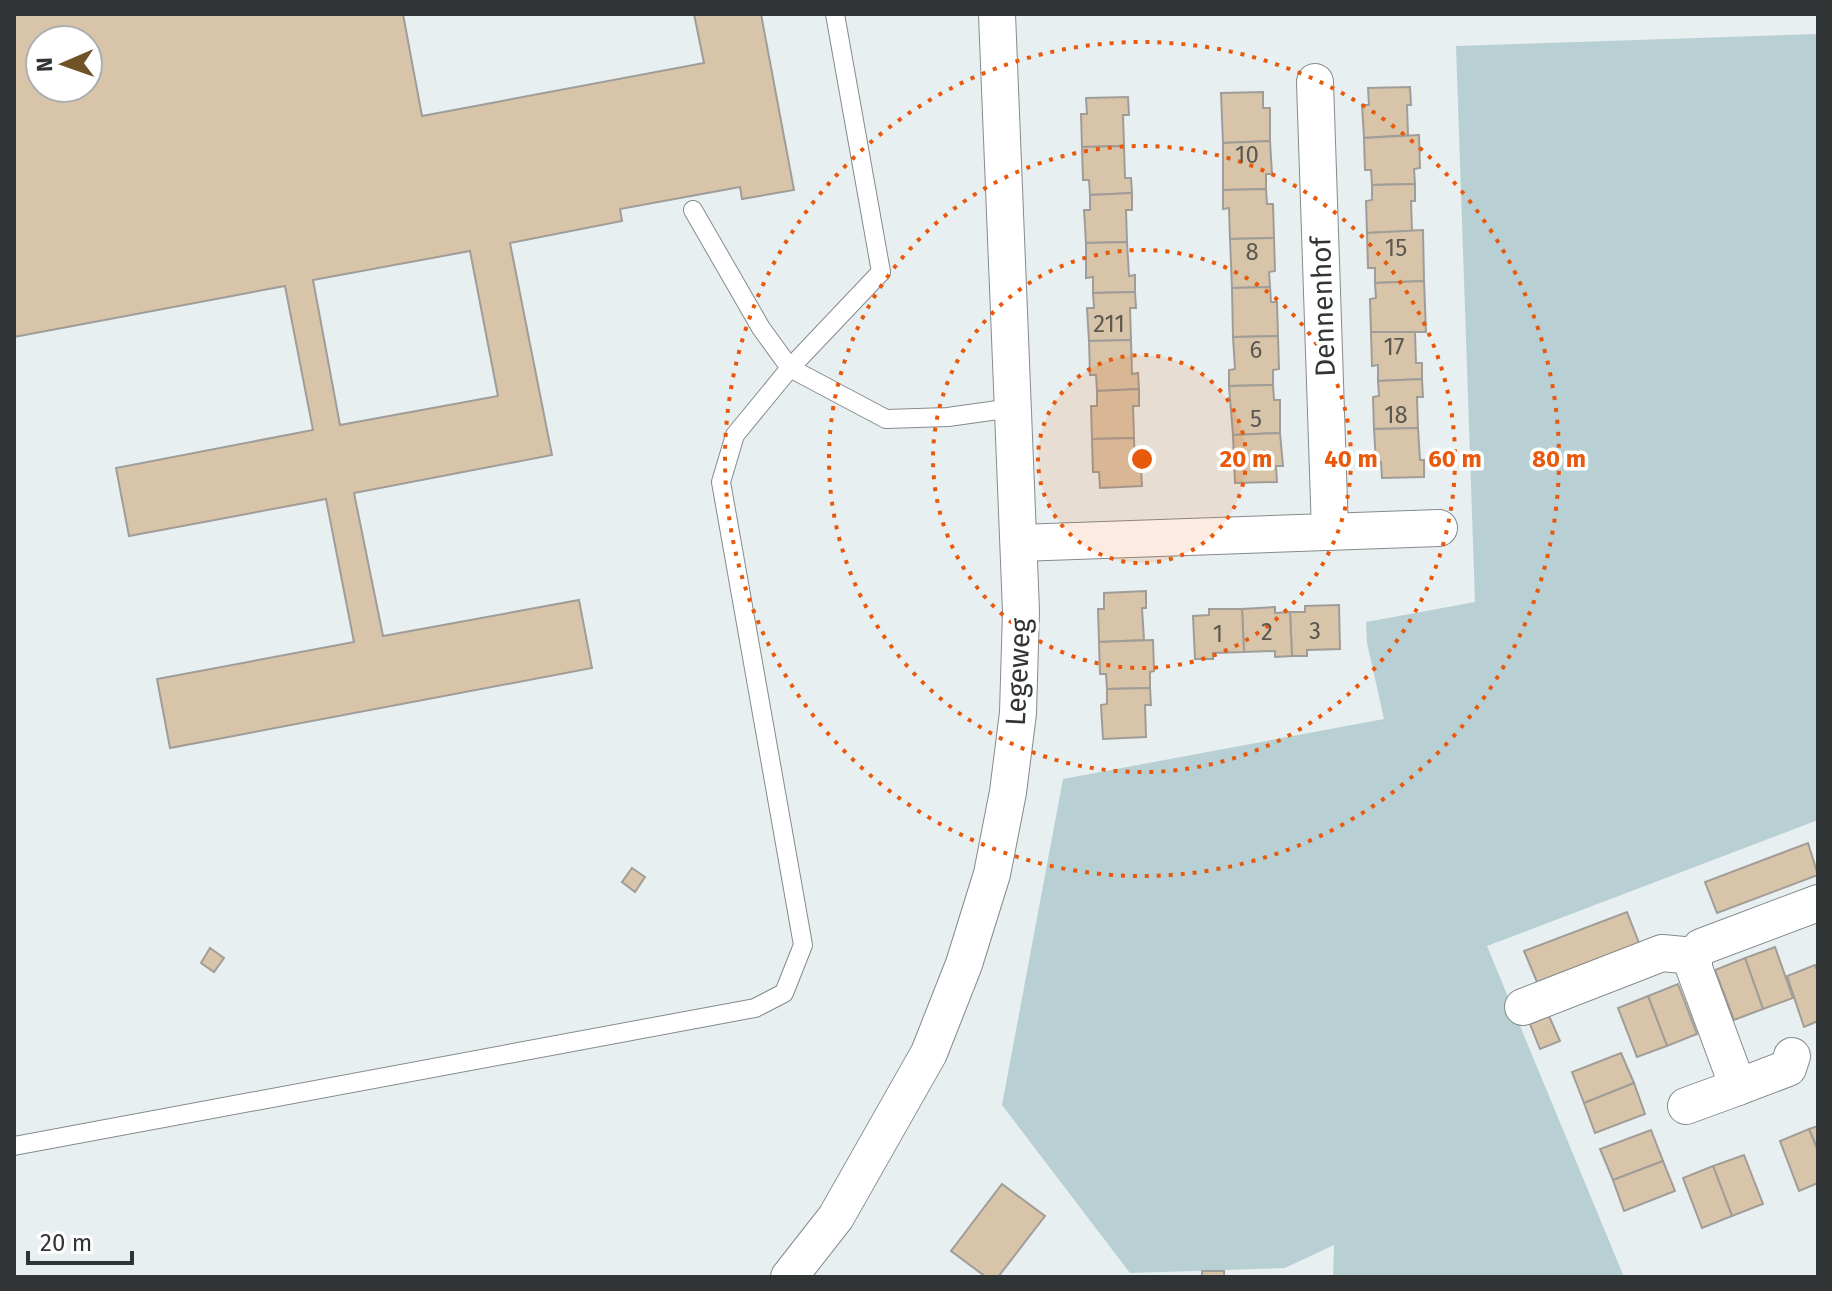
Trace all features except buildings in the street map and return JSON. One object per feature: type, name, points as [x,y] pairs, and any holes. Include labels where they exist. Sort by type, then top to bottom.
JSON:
[{"type":"street","name":"Legeweg","points":[[789,1277],[836,1217],[929,1053],[964,964],[992,874],[1008,792],[1018,713],[1021,611],[997,14]]},
{"type":"street","name":"Dennenhof","points":[[1315,82],[1330,532]]},
{"type":"street","points":[[1019,543],[1439,528]]},
{"type":"street","points":[[1738,1087],[1694,968],[1694,956],[1701,947],[1818,903]]},
{"type":"street","points":[[1523,1007],[1662,953],[1694,956]]},
{"type":"street","points":[[1686,1106],[1788,1068],[1792,1056]]},
{"type":"lane","points":[[14,1146],[755,1008],[784,993],[803,945],[721,482],[735,435],[790,368],[881,272],[835,14]]},
{"type":"lane","points":[[693,210],[761,328],[790,368],[886,419],[948,417],[1012,408]]},
{"type":"shaded area","points":[[1818,34],[1818,820],[1487,946],[1624,1277],[1333,1277],[1334,1245],[1285,1268],[1130,1273],[1002,1105],[1063,779],[1384,719],[1367,643],[1366,622],[1475,602],[1456,46]]}]
